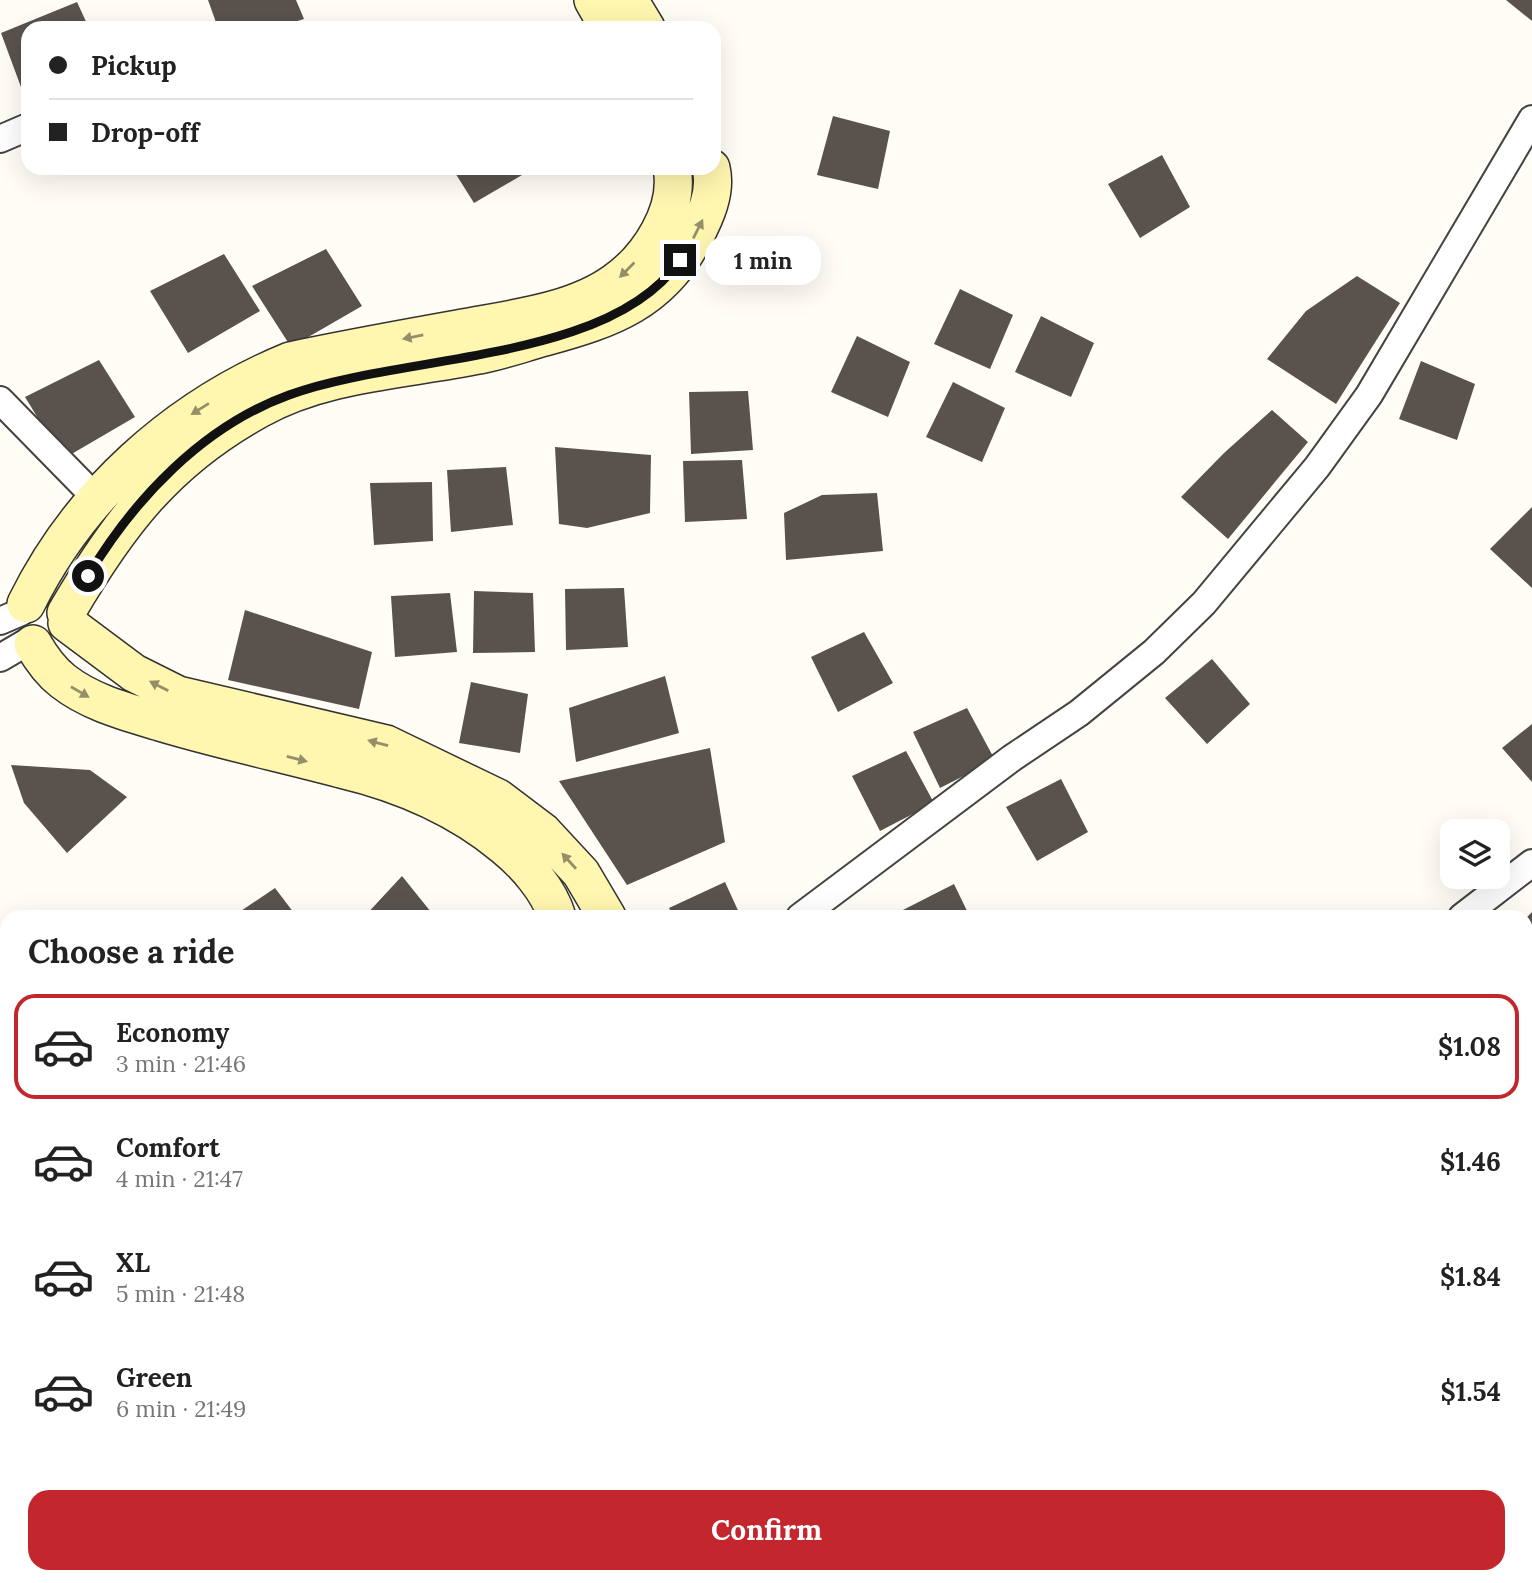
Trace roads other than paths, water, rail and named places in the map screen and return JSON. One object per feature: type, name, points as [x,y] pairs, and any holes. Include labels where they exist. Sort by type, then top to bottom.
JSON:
[{"type":"main road","points":[[593,0],[605,21]]},
{"type":"main road","points":[[629,0],[642,21]]},
{"type":"main road","points":[[18,630],[44,568],[96,498],[125,467],[189,415],[251,377],[290,361],[555,308],[615,282],[634,264],[664,224],[675,182],[674,175]]},
{"type":"main road","points":[[66,618],[99,557],[152,489],[187,456],[260,408],[328,382],[481,355],[587,326],[616,315],[649,294],[671,273],[702,222],[711,198],[711,175]]},
{"type":"main road","points":[[18,630],[34,599],[53,600],[66,618],[134,673],[177,695],[386,744],[488,792],[543,832],[581,873],[603,910]]},
{"type":"main road","points":[[18,630],[46,666],[62,681],[83,695],[116,709],[212,738],[343,769],[402,787],[459,813],[518,858],[553,903],[555,910]]},
{"type":"street","points":[[809,910],[1012,758],[1079,713],[1154,652],[1204,603],[1317,467],[1369,395],[1532,119]]},
{"type":"street","points":[[0,139],[21,130]]},
{"type":"street","points":[[0,400],[96,498]]},
{"type":"street","points":[[1471,910],[1532,863]]}]
